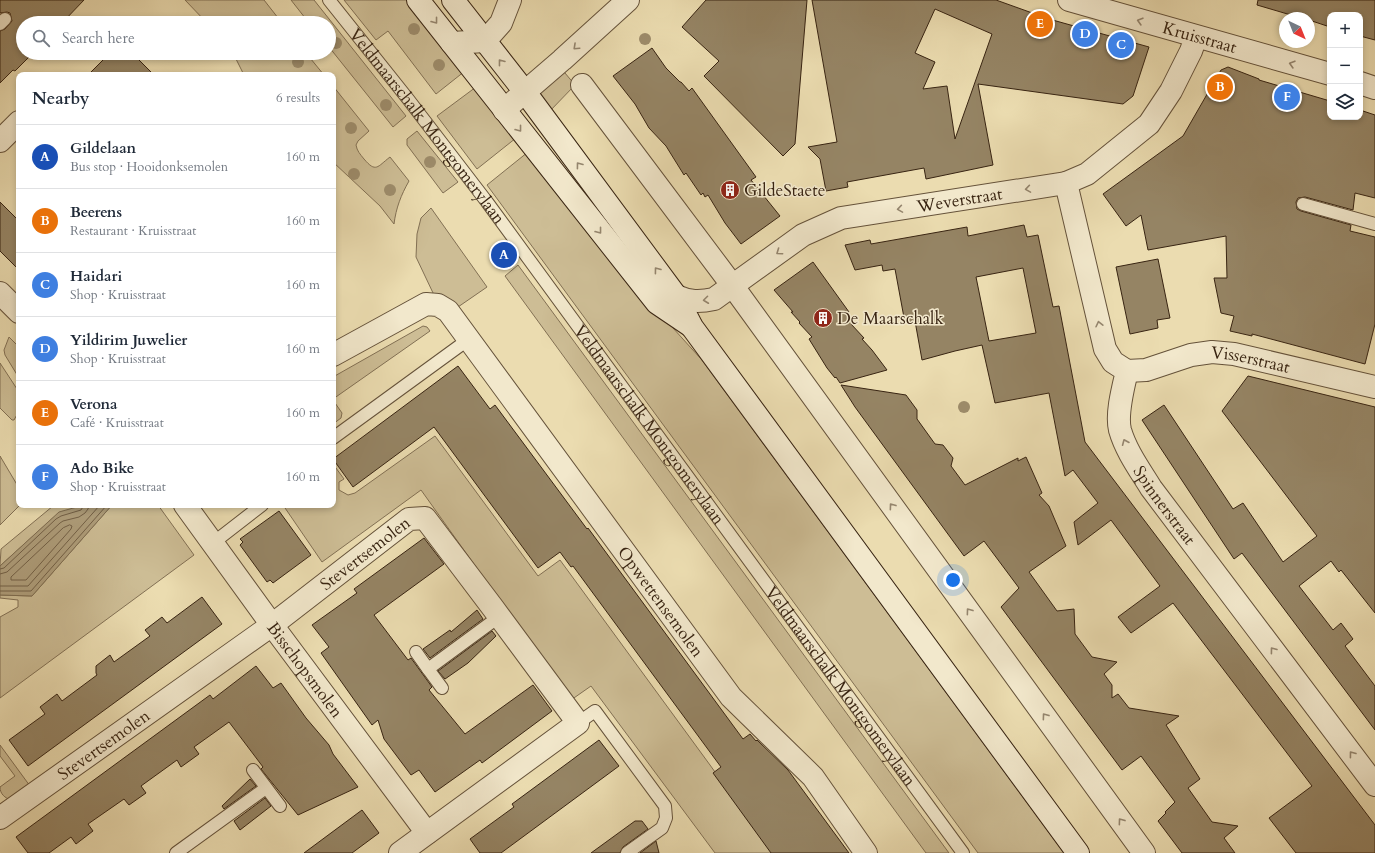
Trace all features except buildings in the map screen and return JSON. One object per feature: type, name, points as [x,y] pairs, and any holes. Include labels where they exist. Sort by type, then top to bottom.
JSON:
[{"type":"street","points":[[418,0],[657,303],[692,327]]},
{"type":"street","points":[[453,0],[525,92],[676,296],[692,327],[1078,853]]},
{"type":"street","points":[[452,43],[485,41],[501,23],[510,0]]},
{"type":"street","points":[[504,110],[628,0]]},
{"type":"street","name":"Kruisstraat","points":[[1069,0],[1196,37],[1327,70]]},
{"type":"street","name":"Weverstraat","points":[[676,296],[687,301],[705,301],[714,298],[803,235],[841,218],[1066,183],[1087,174],[1149,124],[1171,91],[1191,51],[1196,37]]},
{"type":"street","points":[[1363,84],[1375,88]]},
{"type":"street","points":[[582,85],[732,285],[1144,853]]},
{"type":"street","points":[[0,141],[16,125]]},
{"type":"street","points":[[1066,183],[1105,349],[1113,362],[1127,371]]},
{"type":"street","points":[[0,293],[16,309]]},
{"type":"street","name":"Opwettensemolen","points":[[336,353],[426,304],[438,305],[448,311],[731,697],[813,778],[866,853]]},
{"type":"street","name":"Visserstraat","points":[[1127,371],[1146,370],[1190,355],[1212,352],[1234,354],[1375,387]]},
{"type":"street","name":"Spinnerstraat","points":[[1127,371],[1120,402],[1120,429],[1132,457],[1151,488],[1375,785]]},
{"type":"street","name":"Bisschopsmolen","points":[[187,508],[272,625],[427,833]]},
{"type":"street","name":"Stevertsemolen","points":[[0,818],[272,625],[409,519],[425,518],[500,616],[578,723]]},
{"type":"street","points":[[400,853],[578,723]]},
{"type":"lane","name":"Veldmaarschalk Montgomerylaan","points":[[329,0],[491,208],[963,853]]},
{"type":"lane","points":[[1303,204],[1375,224]]},
{"type":"lane","points":[[336,436],[469,339]]},
{"type":"lane","points":[[213,542],[258,508]]},
{"type":"lane","points":[[428,669],[500,616]]},
{"type":"lane","points":[[416,652],[442,688]]},
{"type":"lane","points":[[578,723],[595,711],[665,806],[666,818],[662,828],[627,853]]},
{"type":"lane","points":[[253,770],[280,806]]},
{"type":"lane","points":[[176,853],[266,788]]},
{"type":"shaded area","points":[[185,0],[264,0],[277,16],[200,16]]},
{"type":"shaded area","points":[[291,0],[314,0],[327,16],[304,16]]},
{"type":"shaded area","points":[[344,0],[409,0],[465,71],[436,94],[388,31],[376,40]]},
{"type":"shaded area","points":[[336,28],[406,116],[393,127],[336,56]]},
{"type":"shaded area","points":[[236,60],[312,60],[322,72],[242,72]]},
{"type":"shaded area","points":[[560,67],[575,85],[548,113],[531,92]]},
{"type":"shaded area","points":[[476,87],[516,138],[477,169],[437,116]]},
{"type":"shaded area","points":[[336,90],[369,131],[358,141],[356,145],[361,156],[374,167],[379,166],[390,157],[409,181],[399,202],[394,224],[380,206],[336,165]]},
{"type":"shaded area","points":[[417,131],[458,182],[443,193],[407,145],[407,139]]},
{"type":"shaded area","points":[[528,152],[607,255],[701,359],[1064,853],[978,853],[487,185]]},
{"type":"shaded area","points":[[431,208],[487,287],[458,307],[434,295],[416,257],[417,234],[421,218]]},
{"type":"shaded area","points":[[518,265],[949,853],[926,853],[505,276]]},
{"type":"shaded area","points":[[423,326],[427,327],[430,331],[336,397],[336,375]]},
{"type":"shaded area","points":[[9,337],[16,344],[16,373],[5,355],[4,350]]},
{"type":"shaded area","points":[[0,363],[16,387],[16,416],[14,420],[12,420],[0,408]]},
{"type":"shaded area","points":[[336,404],[342,413],[341,418],[336,422]]},
{"type":"shaded area","points":[[435,436],[538,576],[560,560],[773,853],[715,853],[591,686],[571,700],[421,490],[322,562],[285,508],[336,508],[336,468],[344,479],[339,482],[339,490],[348,495],[355,493]]},
{"type":"shaded area","points":[[0,456],[16,483],[17,508],[0,525]]},
{"type":"shaded area","points":[[51,508],[76,508],[54,517],[0,566],[1,549]]},
{"type":"shaded area","points":[[109,508],[160,508],[194,555],[0,698],[0,617],[18,607],[18,600],[0,598],[0,595],[32,596]]},
{"type":"shaded area","points":[[0,745],[30,786],[11,800],[3,795],[0,787],[15,776],[0,756]]},
{"type":"water","points":[[73,508],[109,508],[32,596],[0,595],[0,566],[59,512]]},
{"type":"place","name":"Verona","points":[[1040,24]]},
{"type":"place","name":"Yildirim Juwelier","points":[[1085,34]]},
{"type":"place","name":"Haidari","points":[[1121,45]]},
{"type":"place","name":"Beerens","points":[[1220,87]]},
{"type":"place","name":"Ado Bike","points":[[1287,97]]},
{"type":"place","name":"GildeStaete","points":[[730,190]]},
{"type":"place","name":"Gildelaan","points":[[504,255]]},
{"type":"place","name":"De Maarschalk","points":[[823,318]]}]
